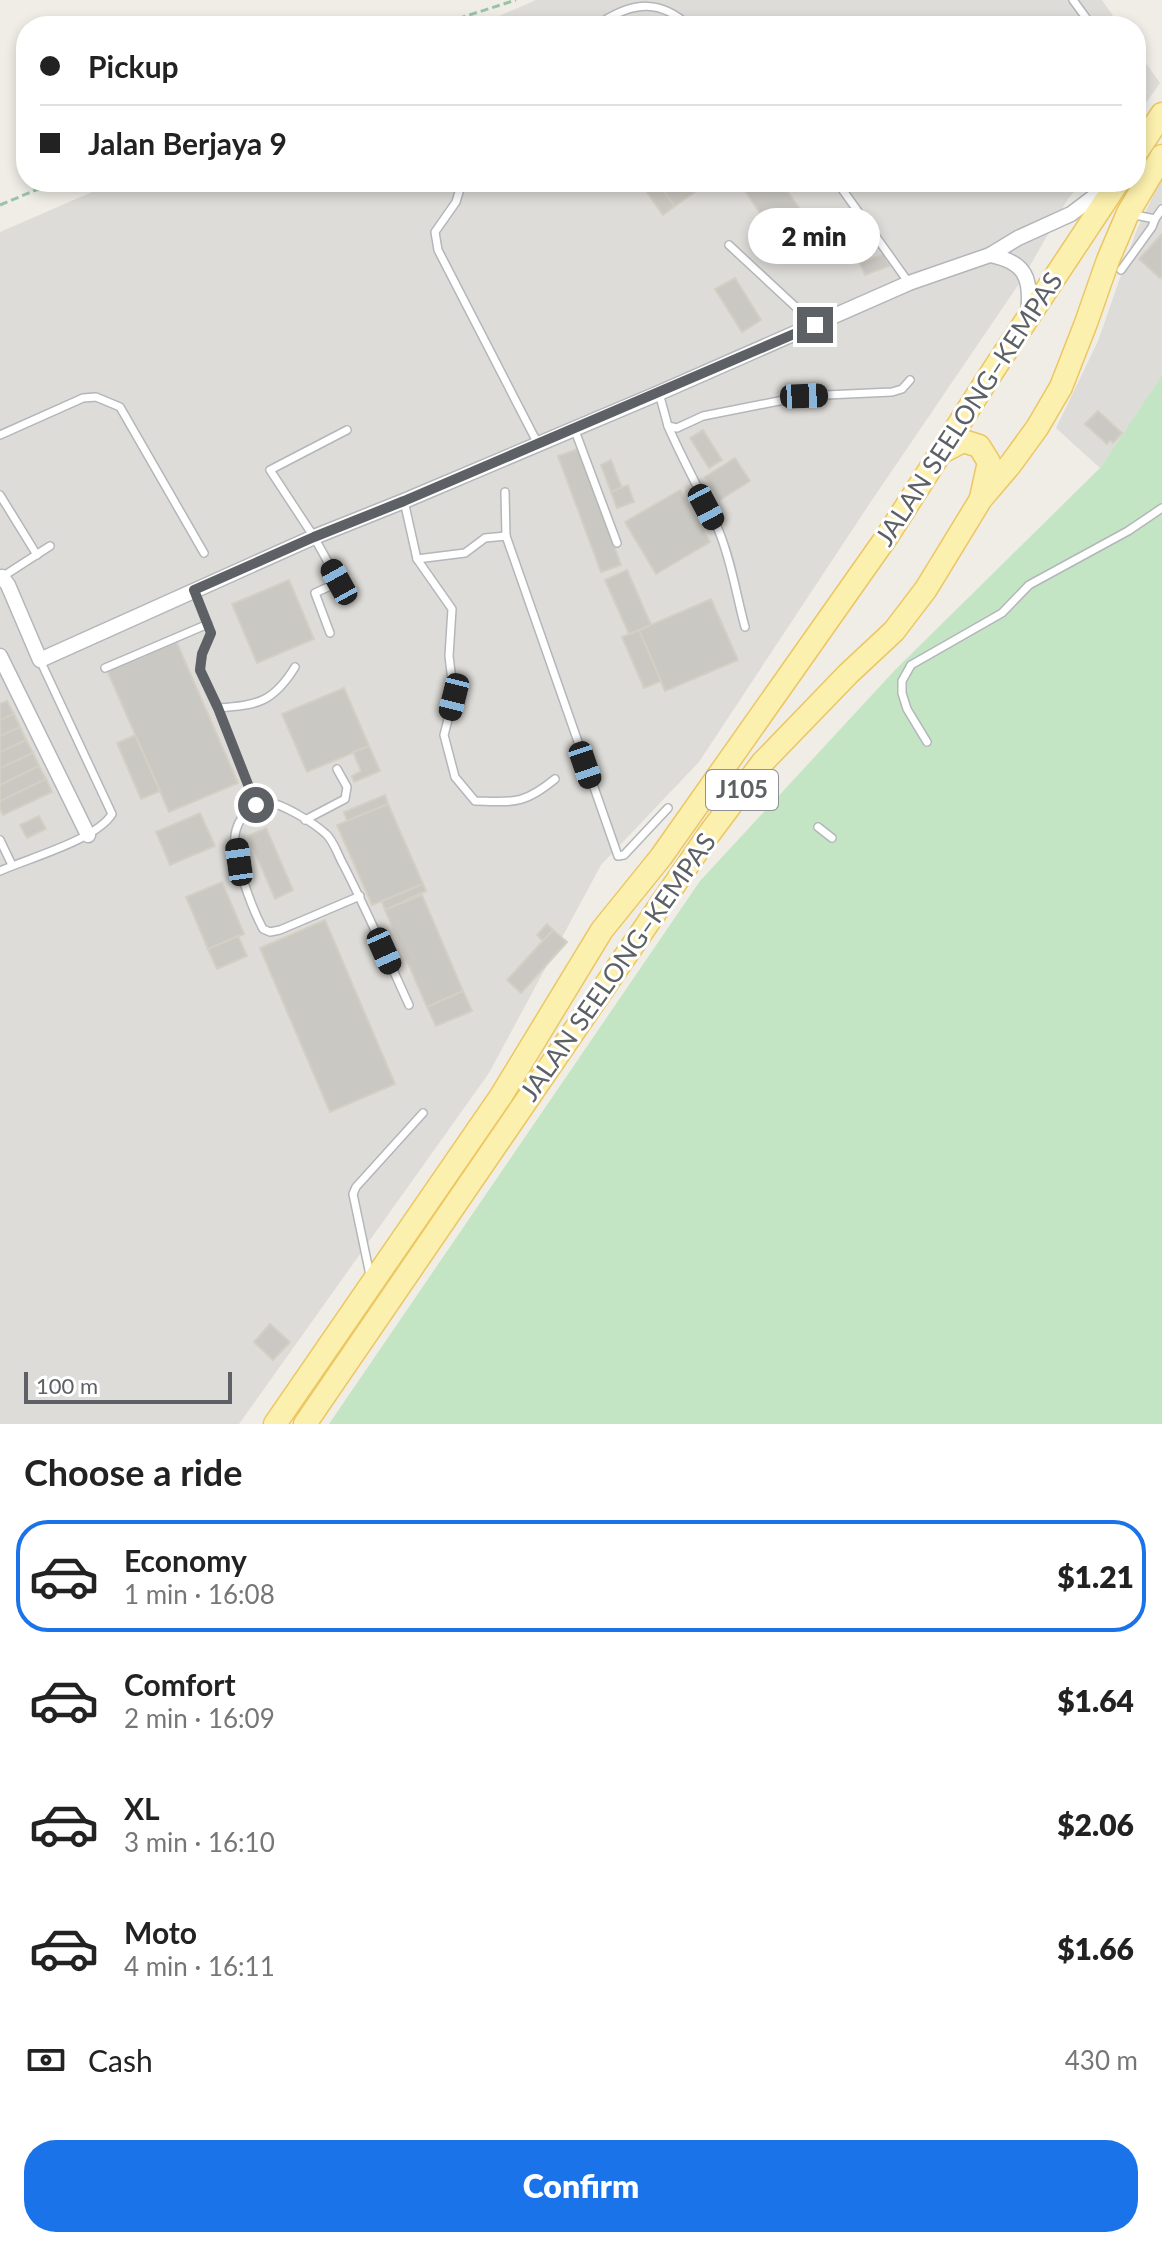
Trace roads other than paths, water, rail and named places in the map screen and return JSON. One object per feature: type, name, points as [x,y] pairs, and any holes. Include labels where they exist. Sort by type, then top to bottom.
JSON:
[{"type":"main road","points":[[1146,137],[1162,114]]},
{"type":"main road","name":"JALAN SEELONG–KEMPAS","points":[[1146,183],[1162,156]]},
{"type":"main road","name":"JALAN SEELONG–KEMPAS","points":[[275,1424],[501,1096],[602,930],[661,857],[888,535],[1109,192]]},
{"type":"main road","name":"JALAN SEELONG–KEMPAS","points":[[305,1424],[709,834],[762,763],[894,631],[926,589],[981,499],[1028,440],[1061,387],[1108,260],[1141,192]]},
{"type":"main road","points":[[942,452],[963,441],[979,446],[989,462],[981,499]]},
{"type":"street","points":[[1,577],[8,585],[40,660],[314,537],[659,393],[909,283],[990,255],[1018,238],[1071,214],[1101,192]]},
{"type":"street","points":[[990,255],[1006,258],[1019,266],[1031,291],[1028,318]]},
{"type":"street","points":[[0,656],[88,835]]},
{"type":"lane","points":[[611,16],[639,6],[658,6],[679,16]]},
{"type":"lane","points":[[459,192],[456,202],[435,232],[438,250],[538,444]]},
{"type":"lane","points":[[844,192],[909,283]]},
{"type":"lane","points":[[1121,270],[1162,209]]},
{"type":"lane","points":[[1128,213],[1155,219]]},
{"type":"lane","points":[[729,245],[815,325]]},
{"type":"lane","points":[[668,426],[677,428],[703,416],[804,396],[892,392],[902,389],[910,380]]},
{"type":"lane","points":[[659,393],[668,426],[683,461],[722,539],[745,627]]},
{"type":"lane","points":[[0,435],[83,398],[96,397],[120,407],[204,553]]},
{"type":"lane","points":[[574,428],[617,543]]},
{"type":"lane","points":[[330,633],[315,593],[339,582],[270,470],[347,430]]},
{"type":"lane","points":[[505,492],[506,536],[618,856],[624,855],[668,808]]},
{"type":"lane","points":[[0,495],[37,555]]},
{"type":"lane","points":[[404,501],[417,559],[452,609],[449,656],[454,697],[444,735],[455,777],[475,801],[489,802],[517,802],[540,791],[555,779]]},
{"type":"lane","points":[[927,742],[907,709],[902,693],[902,681],[911,665],[1002,613],[1029,585],[1128,531],[1162,508]]},
{"type":"lane","points":[[417,559],[465,553],[485,538],[506,536]]},
{"type":"lane","points":[[1,577],[50,546]]},
{"type":"lane","points":[[194,590],[211,633],[202,654],[200,670],[256,805]]},
{"type":"lane","points":[[105,668],[208,624]]},
{"type":"lane","points":[[0,871],[88,835],[106,824],[112,814],[40,660]]},
{"type":"lane","points":[[218,708],[255,705],[284,685],[295,667]]},
{"type":"lane","points":[[305,820],[345,799],[347,787],[337,769]]},
{"type":"lane","points":[[360,896],[280,930],[270,932],[263,929],[254,913],[239,862],[235,836],[241,817],[265,802],[305,820],[328,835],[360,896],[409,1005]]},
{"type":"lane","points":[[818,827],[832,838]]},
{"type":"lane","points":[[0,840],[12,865]]},
{"type":"lane","points":[[372,1281],[353,1194],[423,1113]]}]
